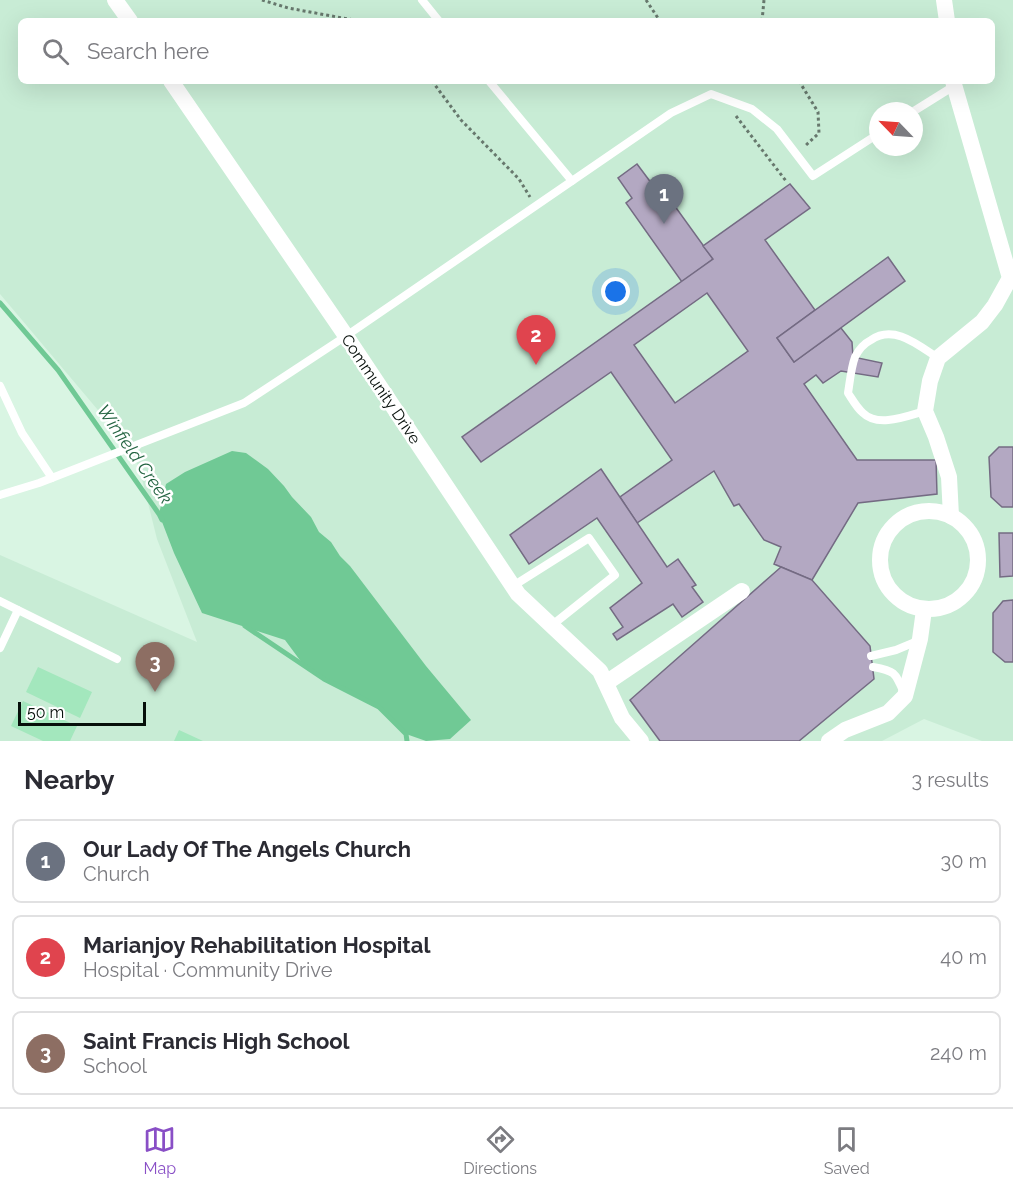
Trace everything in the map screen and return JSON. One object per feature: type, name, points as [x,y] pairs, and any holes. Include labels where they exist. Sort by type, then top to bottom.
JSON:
[{"type":"street","points":[[115,0],[128,18]]},
{"type":"street","points":[[944,0],[947,18]]},
{"type":"street","name":"Community Drive","points":[[173,84],[346,336],[518,594],[600,671],[622,718],[641,741]]},
{"type":"street","points":[[951,516],[949,477],[925,411],[930,381],[938,358],[982,322],[1011,280],[954,84]]},
{"type":"street","points":[[934,511],[951,516],[963,524],[972,536],[978,551],[978,566],[974,581],[965,594],[939,609],[924,610],[907,605],[893,595],[884,581],[880,564],[881,547],[889,531],[901,519],[917,512],[934,511]]},
{"type":"street","points":[[606,683],[742,591]]},
{"type":"street","points":[[829,741],[845,730],[888,713],[905,696],[920,639],[924,610]]},
{"type":"lane","points":[[422,0],[437,18]]},
{"type":"lane","points":[[491,84],[572,181]]},
{"type":"lane","points":[[923,105],[953,84]]},
{"type":"lane","points":[[0,495],[52,478],[244,403],[346,336],[671,113],[711,94],[752,109],[777,129],[813,176],[869,140]]},
{"type":"lane","points":[[925,411],[881,420],[864,415],[848,393],[855,358],[862,345],[875,336],[890,333],[911,340],[938,358]]},
{"type":"lane","points":[[0,386],[22,433],[52,478]]},
{"type":"lane","points":[[513,586],[589,538],[615,575],[551,626]]},
{"type":"lane","points":[[0,602],[117,659]]},
{"type":"lane","points":[[0,648],[18,610]]},
{"type":"lane","points":[[871,656],[896,650],[920,639]]},
{"type":"lane","points":[[873,667],[890,670],[897,678],[905,696]]},
{"type":"path","points":[[262,0],[288,8],[343,18]]},
{"type":"path","points":[[646,0],[658,18]]},
{"type":"path","points":[[762,18],[764,0]]},
{"type":"path","points":[[434,84],[461,120],[519,179],[536,206]]},
{"type":"path","points":[[795,152],[808,145],[819,133],[818,112],[801,84]]},
{"type":"path","points":[[736,116],[786,182]]},
{"type":"shaded area","points":[[0,0],[1013,0],[1013,741],[982,741],[924,719],[882,741],[0,741],[0,555],[197,642],[157,539],[139,467],[119,435],[0,294]]},
{"type":"shaded area","points":[[232,451],[246,453],[268,469],[284,486],[471,720],[450,739],[426,741],[406,734],[379,707],[305,667],[285,640],[202,613],[159,514],[166,484],[185,472]]},
{"type":"shaded area","points":[[38,667],[92,692],[80,718],[26,692]]},
{"type":"shaded area","points":[[23,701],[77,726],[70,741],[43,741],[11,726]]},
{"type":"shaded area","points":[[179,730],[203,741],[174,741]]},
{"type":"building","points":[[637,164],[652,184],[656,180],[713,259],[682,282],[626,203],[632,198],[618,178]]},
{"type":"building","points":[[790,184],[810,208],[765,240],[815,310],[777,338],[794,362],[841,328],[852,342],[853,357],[882,363],[878,377],[841,371],[823,383],[816,375],[804,384],[857,460],[936,460],[937,494],[858,503],[812,580],[774,564],[781,547],[764,540],[739,504],[734,506],[714,471],[637,523],[620,497],[672,460],[611,372],[481,462],[462,437],[713,259],[703,246]],"holes":[[[707,293],[748,351],[675,403],[634,345]]]},
{"type":"building","points":[[888,257],[905,281],[794,362],[777,338]]},
{"type":"building","points":[[999,447],[1013,447],[1013,507],[1002,507],[991,497],[989,457]]},
{"type":"building","points":[[601,469],[667,567],[678,559],[696,585],[692,587],[703,602],[682,617],[673,604],[617,640],[613,634],[623,627],[610,608],[642,583],[597,518],[529,564],[510,535]]},
{"type":"building","points":[[999,533],[1013,533],[1013,576],[1000,577]]},
{"type":"building","points":[[781,567],[812,580],[870,646],[874,679],[799,741],[660,741],[630,700]]},
{"type":"building","points":[[1013,600],[1013,662],[1005,662],[993,652],[993,613],[1003,601]]},
{"type":"waterway","name":"Winfield Creek","points":[[0,303],[58,370],[162,520]]},
{"type":"waterway","name":"Winfield Creek","points":[[245,626],[324,679],[379,707],[406,734],[407,741]]},
{"type":"place","name":"Our Lady Of The Angels Church","points":[[664,224]]},
{"type":"place","name":"Marianjoy Rehabilitation Hospital","points":[[536,365]]},
{"type":"place","name":"Saint Francis High School","points":[[155,692]]}]
